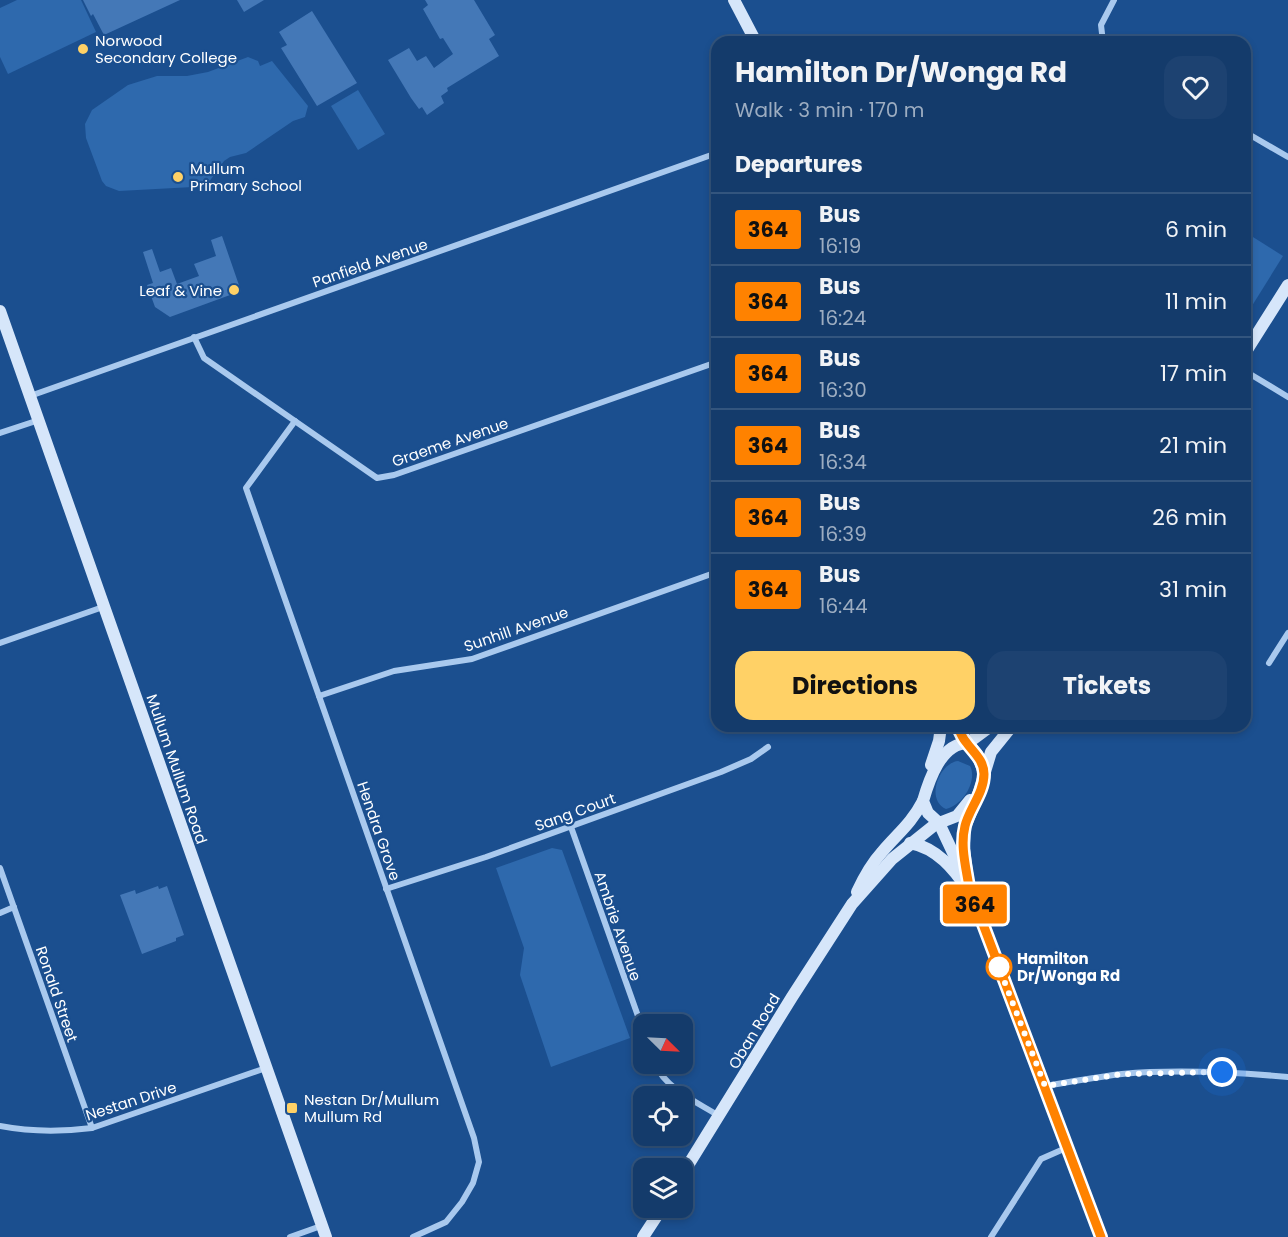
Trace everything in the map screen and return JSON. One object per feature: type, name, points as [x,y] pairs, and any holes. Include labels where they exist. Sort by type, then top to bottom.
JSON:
[{"type":"main road","points":[[734,0],[753,36]]},
{"type":"main road","points":[[1251,344],[1288,285]]},
{"type":"main road","name":"Mullum Mullum Road","points":[[0,310],[323,1232]]},
{"type":"main road","points":[[940,732],[925,781],[923,800],[928,813],[938,823],[971,892],[1101,1237]]},
{"type":"main road","points":[[961,732],[977,754],[984,775]]},
{"type":"main road","points":[[923,800],[941,759],[952,749],[967,743],[983,732]]},
{"type":"main road","points":[[971,892],[964,855],[964,833],[993,749],[1007,732]]},
{"type":"main road","name":"Oban Road","points":[[692,1158],[852,904],[880,871],[910,843],[938,823],[957,816],[984,775]]},
{"type":"main road","name":"Oban Road","points":[[852,904],[869,868],[883,850],[913,820],[923,800]]},
{"type":"main road","points":[[910,843],[924,847],[947,863],[971,892]]},
{"type":"main road","points":[[643,1237],[655,1218]]},
{"type":"street","points":[[1102,36],[1101,25],[1114,0]]},
{"type":"street","points":[[1251,135],[1288,157]]},
{"type":"street","name":"Panfield Avenue","points":[[30,396],[711,155]]},
{"type":"street","name":"Graeme Avenue","points":[[194,337],[204,358],[377,478],[386,477],[711,364]]},
{"type":"street","points":[[1251,375],[1288,397]]},
{"type":"street","points":[[0,433],[39,420]]},
{"type":"street","name":"Hendra Grove","points":[[295,421],[246,488],[474,1138],[479,1162],[473,1183],[446,1222],[413,1237]]},
{"type":"street","name":"Sunhill Avenue","points":[[319,696],[394,671],[472,659],[711,574]]},
{"type":"street","points":[[0,643],[103,607]]},
{"type":"street","points":[[1269,663],[1288,633]]},
{"type":"street","name":"Sang Court","points":[[386,889],[571,827],[721,772],[751,759],[768,747]]},
{"type":"street","name":"Ambrie Avenue","points":[[571,827],[637,1014]]},
{"type":"street","name":"Ronald Street","points":[[0,868],[92,1128]]},
{"type":"street","points":[[0,913],[14,907]]},
{"type":"street","name":"Nestan Drive","points":[[0,1126],[33,1131],[92,1128],[266,1068]]},
{"type":"street","points":[[1045,1086],[1122,1074],[1243,1072],[1288,1077]]},
{"type":"street","points":[[659,1074],[667,1082],[719,1116]]},
{"type":"street","points":[[991,1237],[1041,1159],[1066,1148]]},
{"type":"street","points":[[290,1237],[323,1232]]},
{"type":"shaded area","points":[[17,0],[81,0],[96,32],[8,74],[0,57],[0,8]]},
{"type":"shaded area","points":[[248,57],[258,61],[260,66],[272,61],[308,106],[305,117],[293,121],[246,153],[224,161],[209,182],[193,187],[119,191],[106,186],[86,138],[85,124],[92,110],[128,85],[157,76],[187,76],[208,72]]},
{"type":"shaded area","points":[[358,90],[385,134],[358,150],[331,106]]},
{"type":"shaded area","points":[[1251,236],[1283,256],[1251,307]]},
{"type":"shaded area","points":[[958,761],[970,766],[972,779],[963,798],[946,809],[936,798],[937,782],[945,768]]},
{"type":"shaded area","points":[[552,848],[562,850],[630,1038],[551,1067],[520,975],[524,948],[496,868]]},
{"type":"building","points":[[83,0],[180,0],[104,35]]},
{"type":"building","points":[[237,0],[264,0],[244,12]]},
{"type":"building","points":[[425,0],[474,0],[495,35],[489,39],[499,56],[447,88],[448,91],[441,96],[444,103],[427,115],[422,107],[419,109],[411,98],[388,60],[409,48],[417,61],[426,56],[434,68],[453,54],[443,38],[440,39],[423,9],[428,5]]},
{"type":"building","points":[[312,11],[357,83],[317,106],[281,48],[287,45],[279,32]]},
{"type":"building","points":[[222,236],[241,291],[170,317],[155,307],[147,285],[153,283],[143,252],[152,249],[160,272],[171,268],[177,284],[199,276],[194,264],[216,256],[211,240]]},
{"type":"building","points":[[158,886],[159,889],[167,886],[184,935],[176,938],[176,941],[142,954],[120,895],[135,890],[136,894]]},
{"type":"bus line","name":"364","points":[[960,732],[980,759],[984,773],[963,837],[969,887],[1101,1237]]},
{"type":"place","name":"Norwood Secondary College","points":[[83,49]]},
{"type":"place","name":"Mullum Primary School","points":[[178,177]]},
{"type":"place","name":"Leaf & Vine","points":[[234,290]]},
{"type":"place","name":"Hamilton Dr/Wonga Rd","points":[[999,967]]},
{"type":"place","name":"Nestan Dr/Mullum Mullum Rd","points":[[292,1108]]},
{"type":"route","points":[[999,967],[996,960],[1045,1086],[1122,1074],[1222,1072]]}]
